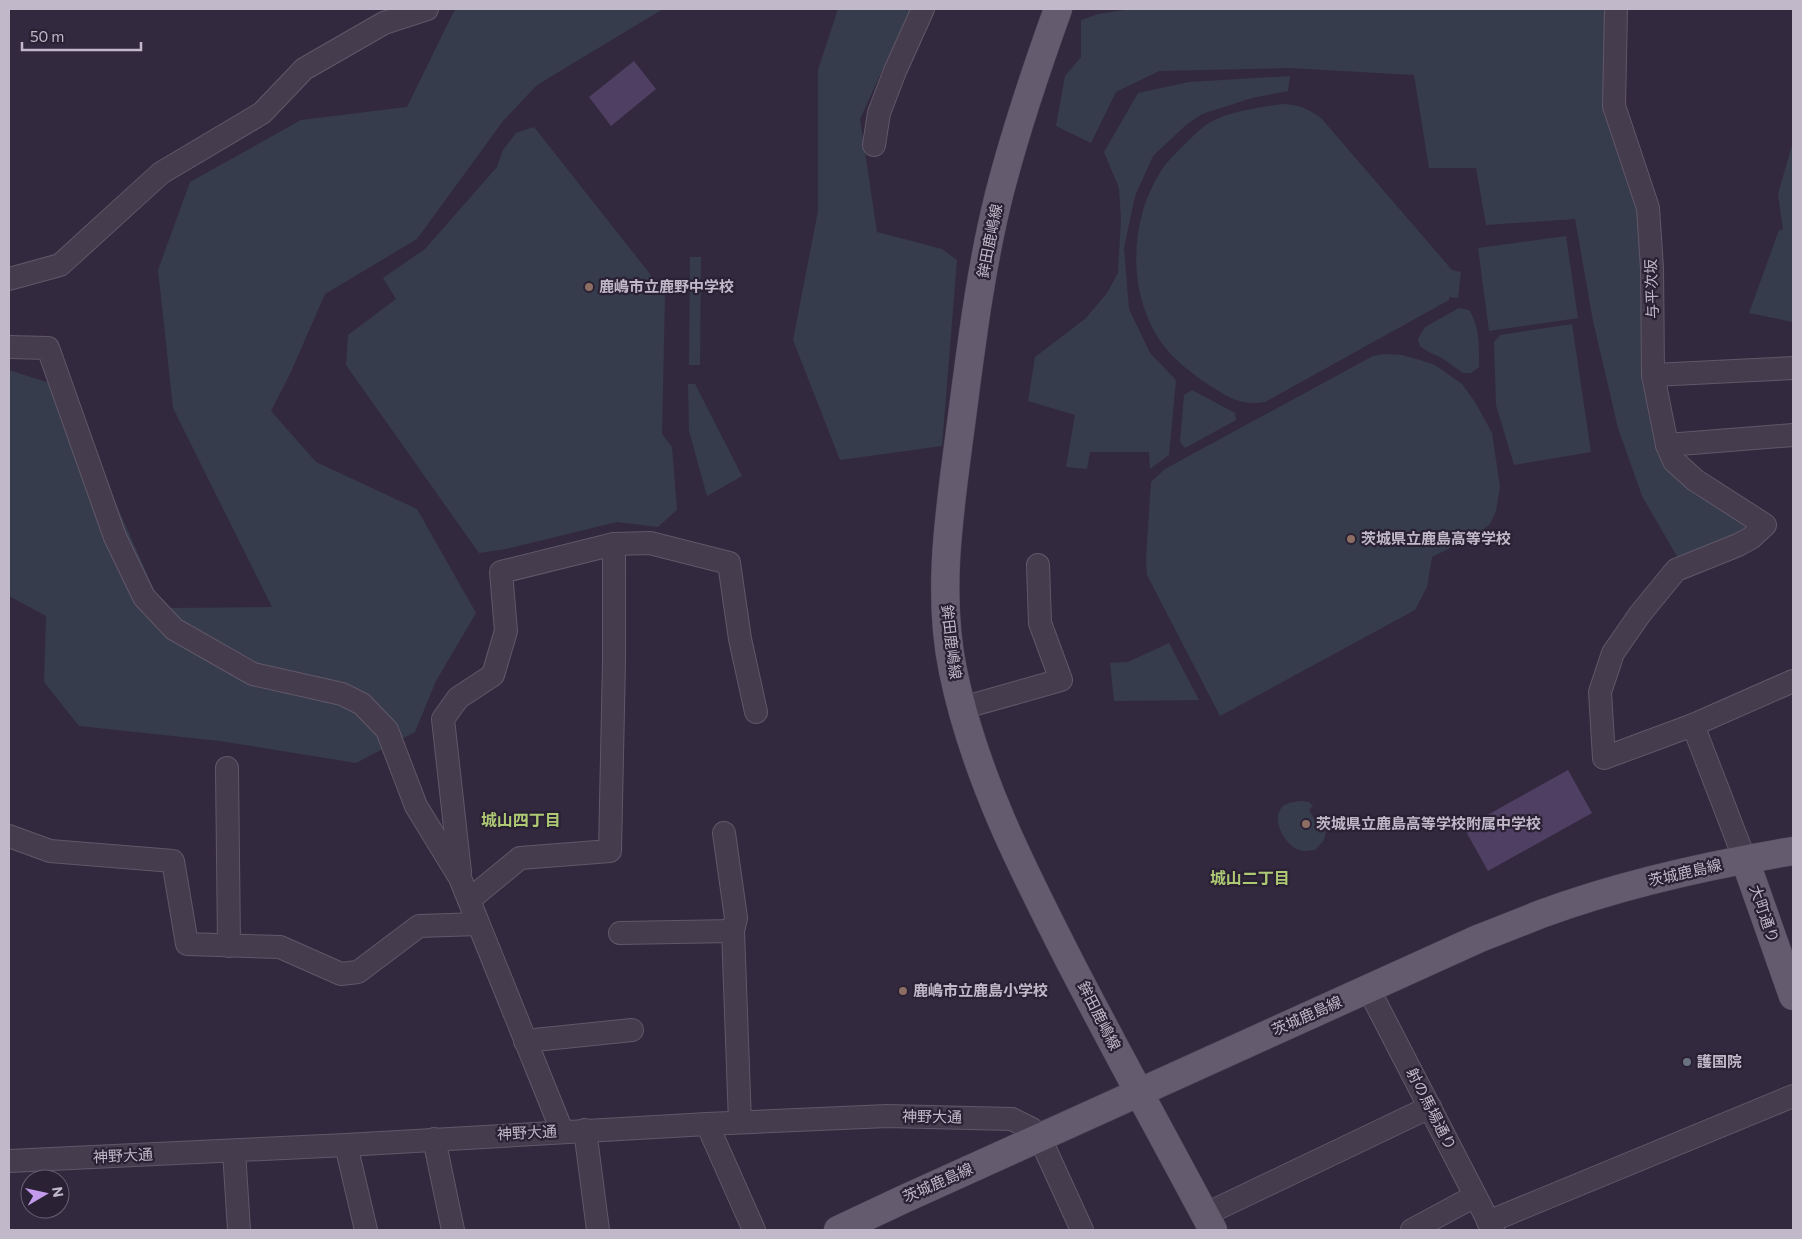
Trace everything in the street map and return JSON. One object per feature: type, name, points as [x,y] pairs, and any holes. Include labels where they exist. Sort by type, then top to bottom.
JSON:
[{"type":"main road","name":"鉾田鹿嶋線","points":[[1058,9],[1020,122],[999,195],[975,317],[946,554],[945,610],[948,643],[962,708],[980,766],[1026,876],[1138,1094],[1208,1223]]},
{"type":"main road","name":"茨城鹿島線","points":[[838,1230],[1480,938],[1542,914],[1649,882],[1793,850]]},
{"type":"main road","name":"大町通り","points":[[1746,860],[1793,996]]},
{"type":"street","points":[[9,279],[60,265],[161,173],[262,113],[304,69],[380,16],[427,9]]},
{"type":"street","points":[[874,145],[878,113],[923,9]]},
{"type":"street","name":"与平次坂","points":[[1616,9],[1614,106],[1648,208],[1652,268],[1653,375],[1667,445],[1674,461],[1696,480],[1765,526],[1738,545],[1676,570],[1640,614],[1613,652],[1600,692],[1604,758],[1693,725]]},
{"type":"street","points":[[9,347],[48,348],[115,537],[144,597],[174,629],[253,674],[342,694],[362,704],[387,730],[416,806],[460,878],[562,1131]]},
{"type":"street","points":[[1653,375],[1793,368]]},
{"type":"street","points":[[1667,445],[1793,435]]},
{"type":"street","points":[[460,878],[443,719],[458,698],[492,675],[506,631],[501,572],[614,544],[650,542],[728,563],[740,639],[756,712]]},
{"type":"street","points":[[469,900],[520,858],[610,851],[614,661],[614,544]]},
{"type":"street","points":[[962,708],[1061,680],[1040,623],[1038,565]]},
{"type":"street","points":[[1746,860],[1693,725],[1793,681]]},
{"type":"street","points":[[227,768],[228,946]]},
{"type":"street","points":[[724,833],[736,918],[733,931],[740,1122]]},
{"type":"street","points":[[9,836],[50,851],[173,861],[187,944],[280,948],[341,974],[358,972],[419,926],[478,924]]},
{"type":"street","points":[[620,933],[733,931]]},
{"type":"street","name":"射の馬場通り","points":[[1368,988],[1490,1226]]},
{"type":"street","points":[[525,1041],[632,1030]]},
{"type":"street","points":[[1490,1226],[1793,1096]]},
{"type":"street","points":[[1208,1223],[1430,1107]]},
{"type":"street","name":"神野大通","points":[[9,1162],[346,1145],[562,1131],[887,1116],[1012,1119],[1028,1126],[1040,1138]]},
{"type":"street","points":[[707,1124],[754,1230]]},
{"type":"street","points":[[585,1130],[598,1230]]},
{"type":"street","points":[[1040,1138],[1082,1230]]},
{"type":"street","points":[[434,1139],[453,1230]]},
{"type":"street","points":[[346,1145],[366,1230]]},
{"type":"street","points":[[234,1151],[239,1230]]},
{"type":"street","points":[[1412,1230],[1475,1196]]},
{"type":"shaded area","points":[[455,9],[663,9],[537,85],[503,121],[417,239],[325,294],[290,374],[271,411],[316,462],[417,509],[476,613],[436,681],[415,732],[356,763],[220,741],[79,726],[44,682],[46,616],[9,596],[9,370],[65,388],[162,608],[272,607],[173,408],[158,270],[190,182],[301,120],[407,107]]},
{"type":"shaded area","points":[[838,9],[910,9],[860,119],[877,232],[942,249],[957,260],[942,446],[840,460],[793,340],[818,211],[818,70]]},
{"type":"shaded area","points":[[1131,9],[1613,9],[1612,28],[1639,206],[1661,445],[1751,523],[1749,531],[1679,560],[1642,496],[1618,428],[1593,321],[1575,219],[1486,225],[1476,168],[1429,168],[1414,75],[1289,68],[1159,71],[1116,92],[1091,143],[1056,126],[1065,76],[1081,57],[1081,20],[1098,14]]},
{"type":"shaded area","points":[[634,61],[656,89],[611,126],[589,97]]},
{"type":"shaded area","points":[[1290,76],[1288,91],[1252,98],[1202,114],[1186,125],[1153,156],[1135,196],[1124,248],[1129,309],[1150,353],[1176,380],[1169,455],[1150,469],[1149,452],[1090,452],[1087,469],[1066,467],[1075,415],[1028,401],[1035,357],[1085,319],[1107,293],[1118,273],[1121,218],[1119,188],[1104,152],[1138,93],[1189,82]]},
{"type":"shaded area","points":[[1282,104],[1303,108],[1321,118],[1452,270],[1461,272],[1458,298],[1449,297],[1449,300],[1265,402],[1248,403],[1227,396],[1206,383],[1184,366],[1164,346],[1152,327],[1143,305],[1138,283],[1136,259],[1138,236],[1142,213],[1150,191],[1161,171],[1197,132],[1217,119],[1244,110]]},
{"type":"shaded area","points":[[534,127],[665,293],[662,434],[672,447],[677,510],[658,527],[617,522],[506,549],[479,553],[346,365],[348,335],[396,299],[383,278],[425,249],[497,167],[503,150],[516,133]]},
{"type":"shaded area","points":[[1793,142],[1793,322],[1749,313],[1779,230],[1783,230],[1778,194]]},
{"type":"shaded area","points":[[1566,236],[1578,318],[1489,331],[1478,248]]},
{"type":"shaded area","points":[[690,257],[701,257],[700,365],[689,365]]},
{"type":"shaded area","points":[[1459,308],[1469,310],[1477,330],[1479,367],[1471,373],[1463,373],[1442,358],[1427,351],[1420,346],[1418,339],[1425,327]]},
{"type":"shaded area","points":[[1572,324],[1591,452],[1514,465],[1496,405],[1494,342],[1500,335]]},
{"type":"shaded area","points":[[1384,354],[1402,355],[1435,365],[1462,384],[1475,402],[1492,433],[1500,487],[1496,511],[1490,524],[1478,534],[1432,557],[1427,587],[1415,610],[1220,716],[1147,575],[1146,558],[1151,482],[1165,469],[1373,356]]},
{"type":"shaded area","points":[[688,384],[695,384],[742,476],[707,496],[689,431]]},
{"type":"shaded area","points":[[1192,390],[1235,413],[1236,420],[1185,448],[1180,442],[1184,395]]},
{"type":"shaded area","points":[[1169,643],[1199,700],[1114,701],[1110,663],[1128,662]]},
{"type":"shaded area","points":[[1568,770],[1592,813],[1488,871],[1464,828]]},
{"type":"shaded area","points":[[1309,802],[1313,806],[1309,810],[1321,832],[1326,831],[1324,840],[1315,850],[1303,851],[1294,848],[1279,827],[1278,815],[1282,807],[1290,803]]},
{"type":"place","name":"鹿嶋市立鹿野中学校","points":[[589,287]]},
{"type":"place","name":"茨城県立鹿島高等学校","points":[[1351,539]]},
{"type":"place","name":"茨城県立鹿島高等学校附属中学校","points":[[1306,824]]},
{"type":"place","name":"鹿嶋市立鹿島小学校","points":[[903,991]]},
{"type":"place","name":"護国院","points":[[1687,1062]]},
{"type":"district","name":"城山四丁目","points":[[521,820]]},
{"type":"district","name":"城山二丁目","points":[[1250,878]]}]
